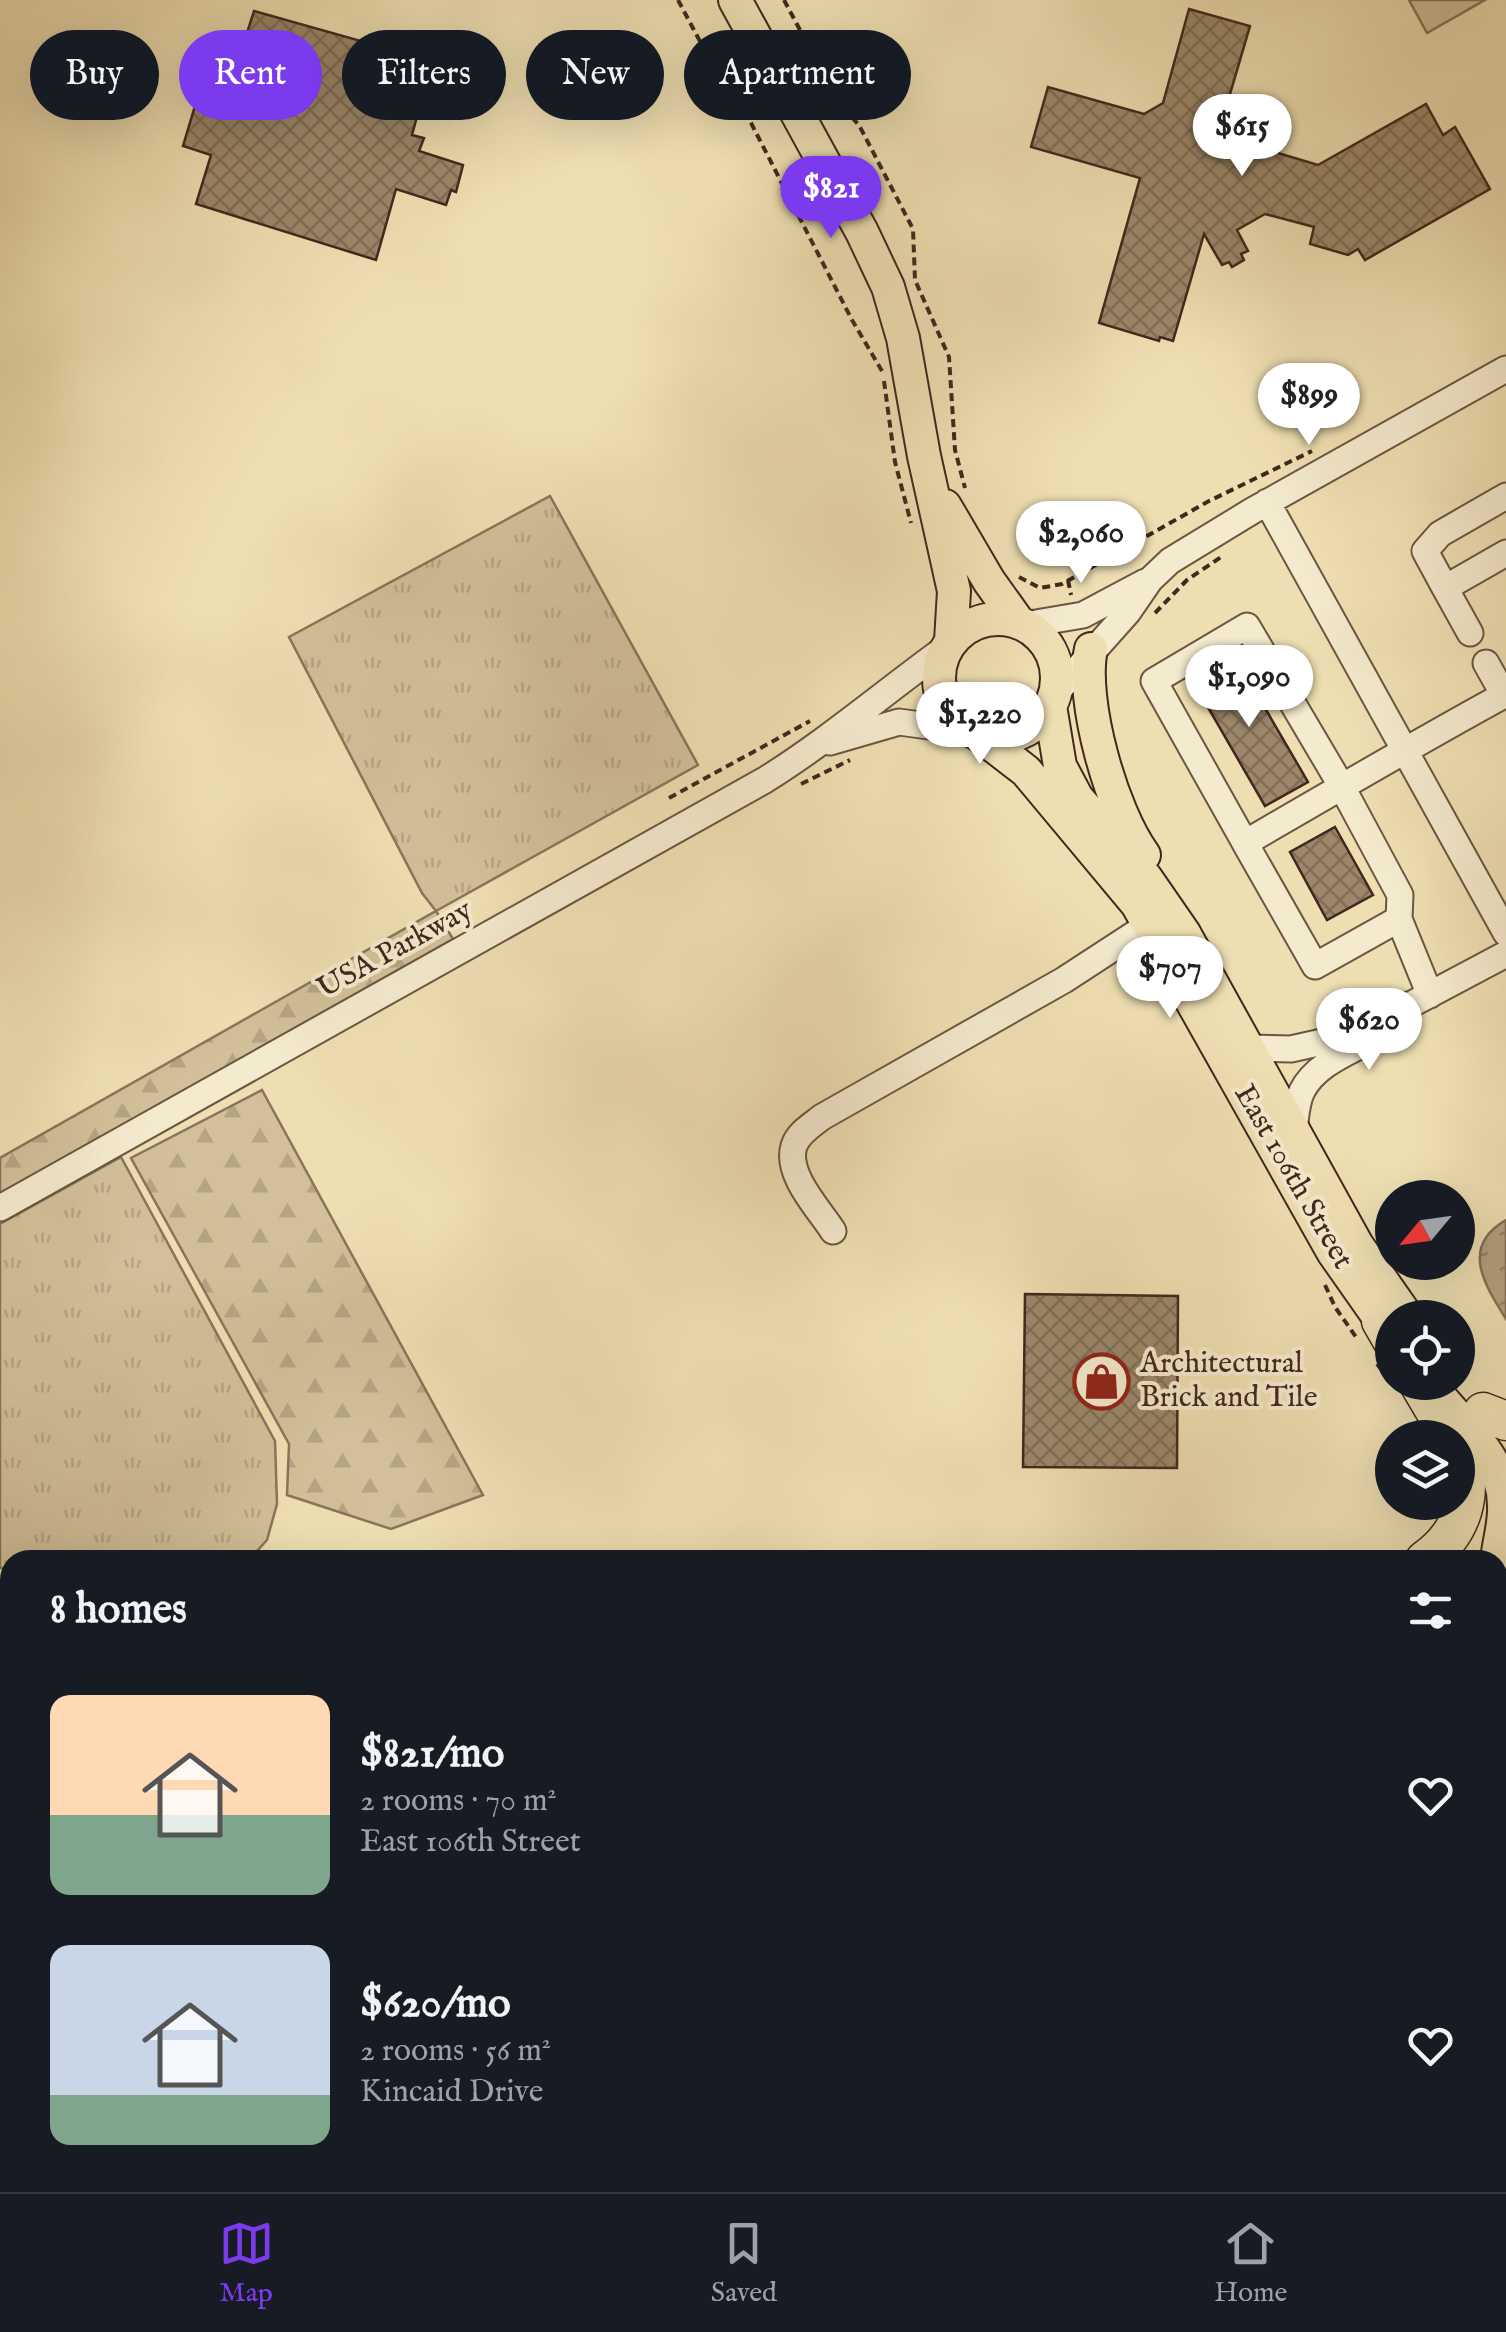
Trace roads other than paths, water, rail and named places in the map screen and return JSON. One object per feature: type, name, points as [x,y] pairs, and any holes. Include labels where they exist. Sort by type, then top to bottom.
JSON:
[{"type":"highway","points":[[1437,1550],[1449,1540],[1459,1520]]},
{"type":"main road","points":[[735,0],[888,287],[903,338],[930,481],[954,591],[949,644],[938,676],[941,695],[950,713],[976,733],[999,738],[1019,734],[1037,723],[1052,700],[1056,674],[1052,654],[988,582],[930,481]]},
{"type":"main road","points":[[949,644],[968,627],[988,620],[1022,624]]},
{"type":"main road","points":[[1092,649],[1087,683],[1115,798],[1138,846],[1178,900],[1184,932]]},
{"type":"main road","name":"East 106th Street","points":[[1052,700],[1060,766],[1078,798],[1146,878],[1184,932],[1357,1244],[1381,1300]]},
{"type":"main road","name":"East 106th Street","points":[[976,733],[1026,771],[1150,924],[1333,1252],[1375,1305]]},
{"type":"main road","points":[[1444,1400],[1490,1457],[1501,1480],[1504,1517],[1499,1550]]},
{"type":"main road","points":[[1475,1400],[1498,1422]]},
{"type":"street","points":[[1022,624],[1083,615],[1150,580],[1194,544],[1506,369]]},
{"type":"street","points":[[1470,633],[1426,551],[1440,534],[1506,496]]},
{"type":"street","points":[[1267,502],[1506,933]]},
{"type":"street","points":[[1444,588],[1506,553]]},
{"type":"street","points":[[1052,700],[1092,649],[1128,612],[1150,580]]},
{"type":"street","points":[[1399,919],[1315,966],[1154,681],[1247,626],[1342,786],[1400,894],[1399,919],[1421,999]]},
{"type":"street","name":"USA Parkway","points":[[0,1208],[748,790],[820,745],[949,644]]},
{"type":"street","points":[[1245,843],[1505,695],[1486,664]]},
{"type":"street","name":"USA Parkway","points":[[820,745],[899,722],[976,733]]},
{"type":"street","points":[[833,1231],[795,1170],[794,1146],[802,1132],[1064,980],[1150,924]]},
{"type":"street","points":[[1249,1048],[1291,1049],[1340,1038],[1385,1011],[1421,999],[1506,954]]},
{"type":"street","points":[[1294,1130],[1299,1098],[1311,1077],[1397,1022],[1421,999]]},
{"type":"water","points":[[1506,1220],[1506,1319],[1484,1279],[1480,1254],[1492,1230]]},
{"type":"place","name":"Architectural Brick and Tile","points":[[1101,1381]]}]
